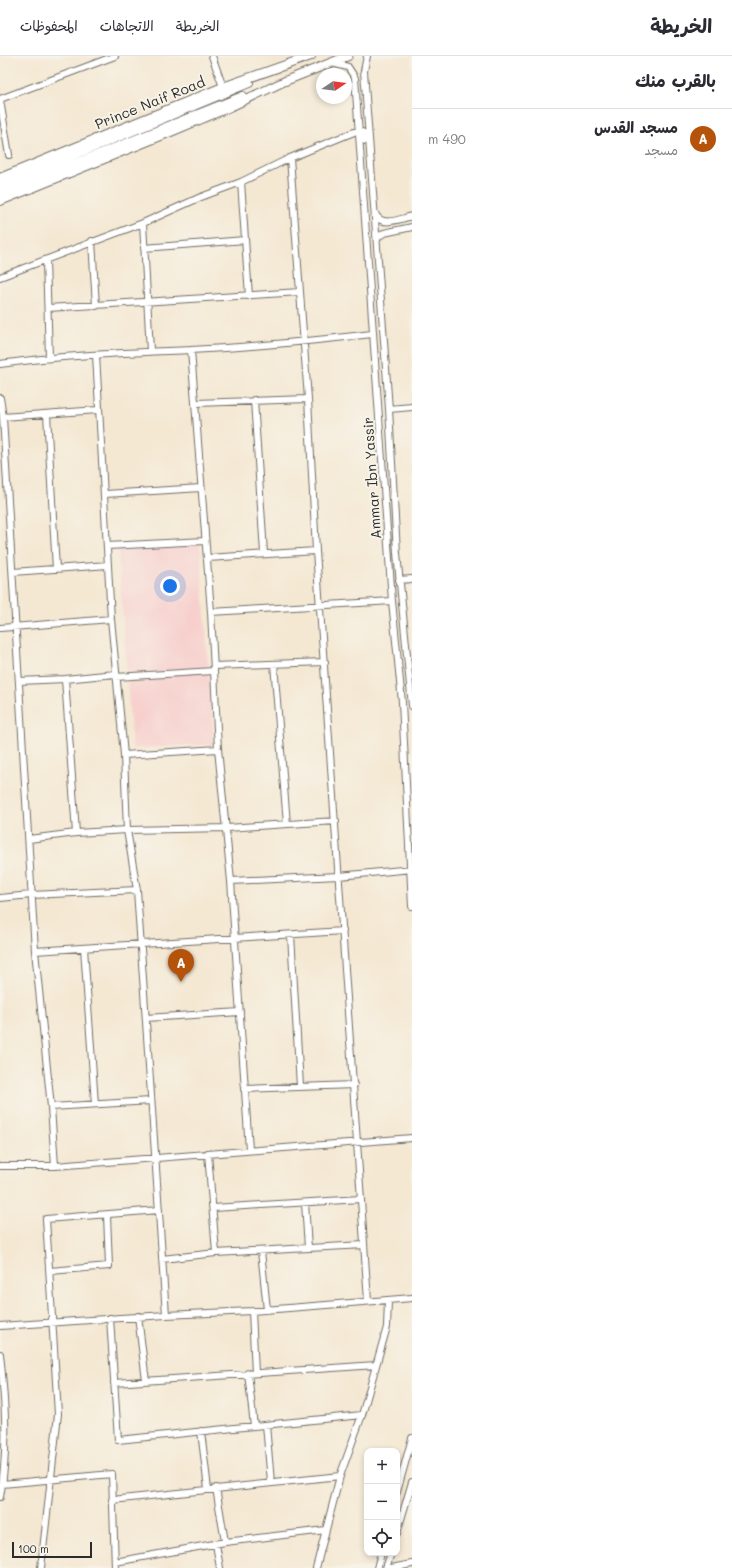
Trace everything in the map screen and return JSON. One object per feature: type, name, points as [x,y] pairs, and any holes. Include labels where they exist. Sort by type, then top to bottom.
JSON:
[{"type":"main road","name":"Prince Naif Road","points":[[0,178],[226,94],[281,68],[311,56]]},
{"type":"main road","points":[[0,201],[230,107],[285,81],[348,56]]},
{"type":"main road","points":[[0,186],[226,94],[285,81]]},
{"type":"main road","points":[[0,194],[226,94]]},
{"type":"street","points":[[9,155],[0,100],[114,56]]},
{"type":"street","points":[[212,56],[226,94]]},
{"type":"street","name":"Ammar Ibn Yassir","points":[[367,56],[364,71],[389,409],[399,580],[409,646],[412,706]]},
{"type":"street","name":"Ammar Ibn Yassir","points":[[331,63],[348,67],[354,74],[392,601],[402,702],[412,906]]},
{"type":"street","points":[[0,277],[143,223],[201,197],[242,182],[290,158],[359,130],[365,134],[367,162],[372,182]]},
{"type":"street","points":[[290,158],[308,399],[316,551],[340,876],[368,1301]]},
{"type":"street","points":[[242,182],[249,296]]},
{"type":"street","points":[[374,211],[378,219],[384,222],[412,216]]},
{"type":"street","points":[[143,223],[150,351]]},
{"type":"street","points":[[376,242],[378,237],[384,233],[412,227]]},
{"type":"street","points":[[144,248],[245,240]]},
{"type":"street","points":[[92,241],[96,306]]},
{"type":"street","points":[[46,260],[49,358]]},
{"type":"street","points":[[48,308],[148,303],[300,292]]},
{"type":"street","points":[[0,364],[49,358],[303,342],[372,334]]},
{"type":"street","points":[[191,350],[205,541],[208,558],[212,612],[218,749],[232,881],[249,1150]]},
{"type":"street","points":[[96,355],[111,619],[124,755],[127,830],[137,890],[166,1314]]},
{"type":"street","points":[[0,398],[3,418],[13,572],[14,626],[19,681],[35,951],[51,1107],[55,1166]]},
{"type":"street","points":[[196,403],[308,399]]},
{"type":"street","points":[[254,400],[264,553]]},
{"type":"street","points":[[389,409],[412,407]]},
{"type":"street","points":[[3,418],[98,410]]},
{"type":"street","points":[[47,414],[56,569]]},
{"type":"street","points":[[105,494],[201,488]]},
{"type":"street","points":[[107,546],[205,541]]},
{"type":"street","points":[[208,558],[264,553],[316,551]]},
{"type":"street","points":[[13,572],[108,565]]},
{"type":"street","points":[[399,580],[412,579]]},
{"type":"street","points":[[212,612],[320,604],[392,601]]},
{"type":"street","points":[[0,628],[111,619]]},
{"type":"street","points":[[19,681],[325,662]]},
{"type":"street","points":[[274,664],[287,824]]},
{"type":"street","points":[[64,679],[76,833]]},
{"type":"street","points":[[124,755],[218,749]]},
{"type":"street","points":[[29,839],[76,833],[127,830],[227,828],[336,821]]},
{"type":"street","points":[[232,881],[340,876],[411,869]]},
{"type":"street","points":[[0,898],[137,890]]},
{"type":"street","points":[[35,951],[343,931]]},
{"type":"street","points":[[291,935],[300,1086]]},
{"type":"street","points":[[84,948],[95,1104]]},
{"type":"street","points":[[146,1018],[240,1012]]},
{"type":"street","points":[[244,1089],[354,1084]]},
{"type":"street","points":[[51,1107],[151,1101]]},
{"type":"street","points":[[0,1166],[55,1166],[412,1138]]},
{"type":"street","points":[[208,1153],[216,1253]]},
{"type":"street","points":[[213,1208],[361,1199]]},
{"type":"street","points":[[305,1202],[308,1248]]},
{"type":"street","points":[[40,1568],[58,1414],[46,1219],[159,1210]]},
{"type":"street","points":[[50,1271],[109,1266],[107,1215]]},
{"type":"street","points":[[162,1259],[216,1253],[364,1245]]},
{"type":"street","points":[[261,1251],[267,1310]]},
{"type":"street","points":[[0,1326],[166,1314],[267,1310],[412,1298]]},
{"type":"street","points":[[316,1568],[340,1476],[362,1415],[387,1327],[388,1301]]},
{"type":"street","points":[[252,1311],[251,1373],[254,1426]]},
{"type":"street","points":[[138,1316],[146,1381]]},
{"type":"street","points":[[110,1318],[118,1440],[362,1415]]},
{"type":"street","points":[[0,1354],[6,1426],[0,1497]]},
{"type":"street","points":[[114,1383],[376,1365]]},
{"type":"street","points":[[266,1425],[271,1482]]},
{"type":"street","points":[[201,1431],[208,1489]]},
{"type":"street","points":[[399,1484],[412,1438]]},
{"type":"street","points":[[2,1484],[112,1474],[115,1565],[225,1542],[325,1530]]},
{"type":"street","points":[[112,1500],[271,1482],[340,1476]]},
{"type":"street","points":[[400,1525],[410,1498],[412,1482]]},
{"type":"street","points":[[216,1488],[225,1542]]},
{"type":"street","points":[[216,1544],[220,1568]]},
{"type":"street","points":[[377,1568],[380,1556]]},
{"type":"street","points":[[386,1568],[390,1556]]},
{"type":"street","points":[[391,1568],[412,1564]]},
{"type":"shaded area","points":[[200,543],[214,744],[132,749],[118,549]]},
{"type":"place","name":"مسجد القدس","points":[[181,982]]}]
